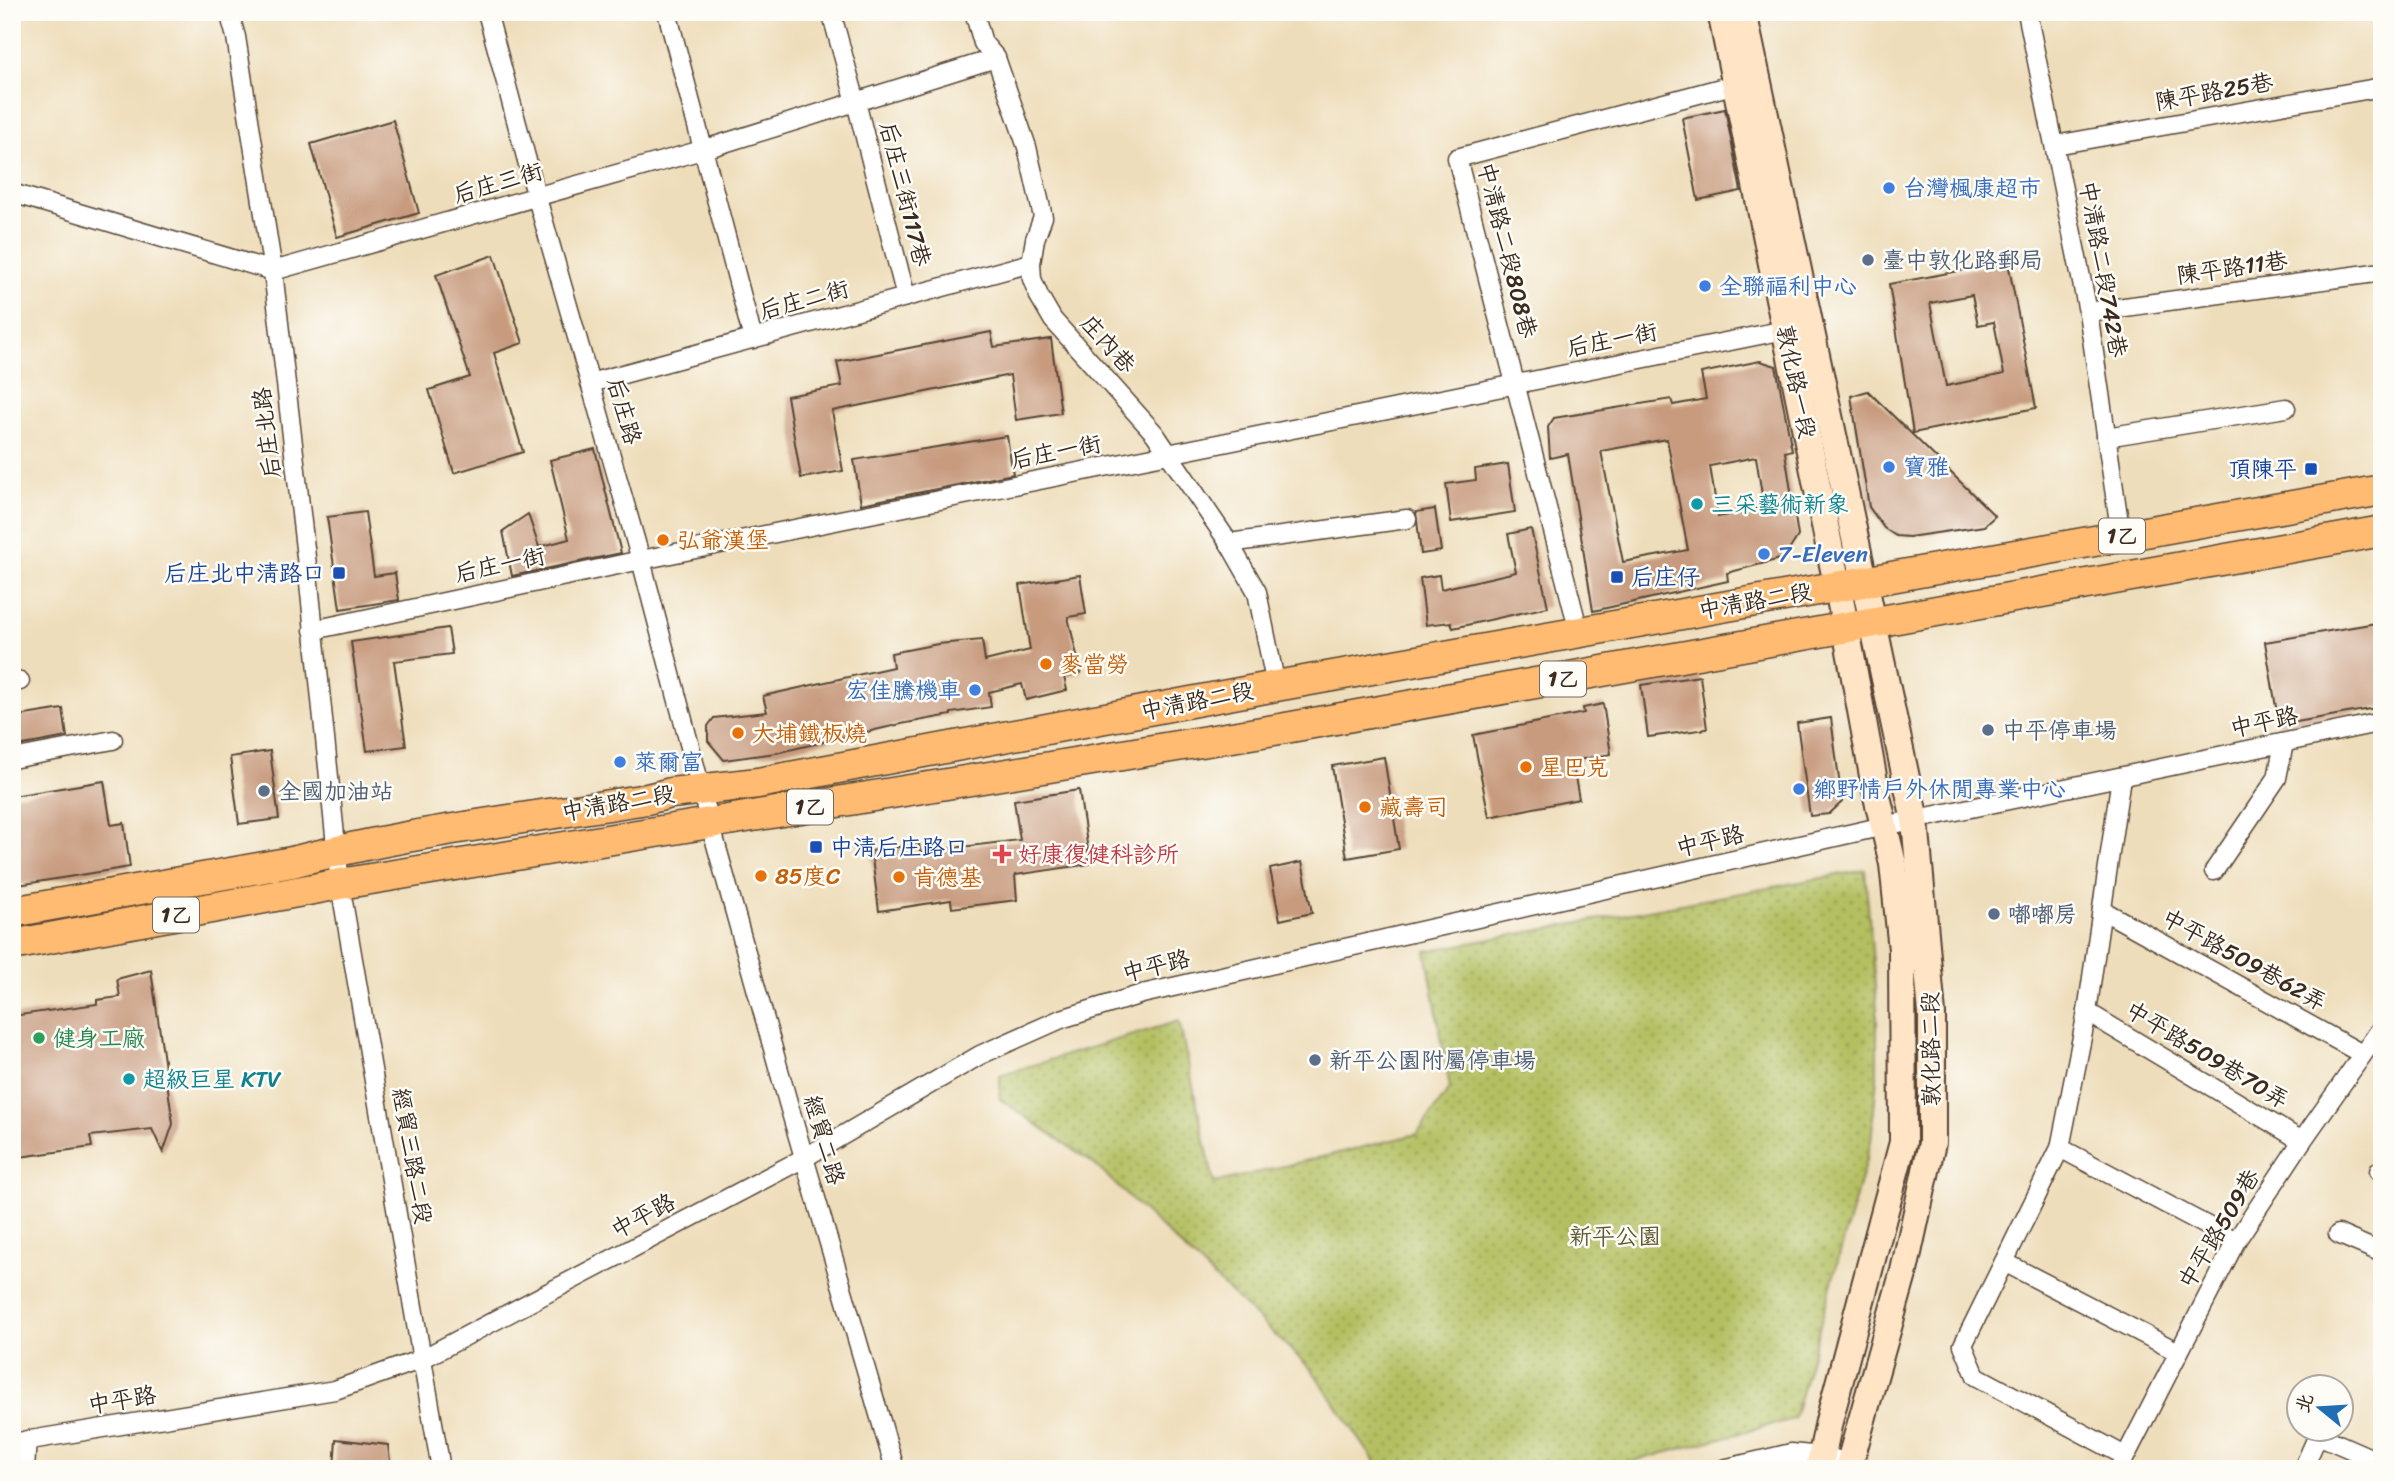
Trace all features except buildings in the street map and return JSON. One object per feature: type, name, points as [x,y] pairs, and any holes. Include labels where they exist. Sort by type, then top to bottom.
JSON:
[{"type":"main road","name":"中清路二段","points":[[12,912],[292,862],[337,850],[702,789],[771,780],[1276,686],[2382,490]]},
{"type":"main road","name":"中清路二段","points":[[12,945],[340,884],[1280,729],[2382,531]]},
{"type":"street","name":"后庄北路","points":[[229,12],[236,37],[273,271],[337,850]]},
{"type":"street","name":"后庄路","points":[[488,12],[537,198],[641,560],[710,823]]},
{"type":"street","points":[[667,12],[753,339]]},
{"type":"street","name":"后庄三街117巷","points":[[831,12],[906,298]]},
{"type":"street","points":[[974,12],[983,43],[996,58],[1027,147],[1043,217],[1035,239],[1031,263]]},
{"type":"street","name":"敦化路一段","points":[[1721,12],[1736,84],[1797,328]]},
{"type":"street","name":"敦化路一段","points":[[1743,12],[1797,328],[1859,626]]},
{"type":"street","name":"中清路二段742巷","points":[[2027,12],[2088,312],[2121,536]]},
{"type":"street","name":"后庄三街","points":[[273,271],[702,150],[996,58]]},
{"type":"street","name":"中清路二段808巷","points":[[1579,632],[1457,158],[1736,84]]},
{"type":"street","name":"陳平路25巷","points":[[2055,145],[2382,87]]},
{"type":"street","points":[[12,192],[273,271]]},
{"type":"street","name":"后庄二街","points":[[590,383],[1031,263]]},
{"type":"street","name":"庄內巷","points":[[1031,263],[1032,279],[1053,320],[1099,368],[1170,454],[1229,543],[1256,592],[1276,686]]},
{"type":"street","name":"陳平路11巷","points":[[2088,312],[2382,272]]},
{"type":"street","name":"后庄一街","points":[[313,630],[641,560],[1797,328]]},
{"type":"street","points":[[2106,437],[2286,408]]},
{"type":"street","points":[[1229,543],[1407,519]]},
{"type":"street","name":"敦化路二段","points":[[1849,1466],[1904,1271],[1932,1143],[1934,1051],[1915,820],[1859,626]]},
{"type":"street","name":"敦化路二段","points":[[1821,1462],[1829,1421],[1903,1142],[1902,950],[1892,864],[1876,792],[1859,626]]},
{"type":"street","name":"中平路","points":[[20,1441],[335,1390],[422,1359],[804,1158],[980,1055],[1061,1019],[1142,993],[1884,826],[2382,722]]},
{"type":"street","points":[[12,759],[113,740]]},
{"type":"street","points":[[2214,872],[2277,778],[2284,743]]},
{"type":"street","points":[[2121,777],[2087,1012],[2060,1148],[1963,1345],[1976,1376],[2122,1462]]},
{"type":"street","name":"經貿二路","points":[[710,823],[895,1469]]},
{"type":"street","name":"經貿三路二段","points":[[337,850],[340,884],[441,1469]]},
{"type":"street","name":"中平路509巷62弄","points":[[2102,909],[2362,1054]]},
{"type":"street","name":"中平路509巷70弄","points":[[2087,1012],[2302,1141]]},
{"type":"street","name":"中平路509巷","points":[[2122,1462],[2236,1241],[2382,1027]]},
{"type":"street","points":[[2060,1148],[2236,1241]]},
{"type":"street","points":[[2338,1234],[2382,1253]]},
{"type":"street","points":[[2004,1262],[2178,1352]]},
{"type":"street","points":[[2303,1469],[2318,1435],[2382,1463]]},
{"type":"street","points":[[20,1441],[25,1469]]},
{"type":"street","points":[[1724,1469],[1791,1453],[1821,1462],[1849,1466]]},
{"type":"green space","name":"新平公園","points":[[1865,870],[1877,1009],[1877,1077],[1871,1142],[1794,1419],[1604,1469],[1380,1469],[1312,1370],[1094,1164],[1000,1099],[1000,1075],[1179,1021],[1214,1183],[1417,1134],[1450,1088],[1426,951]]},
{"type":"place","name":"台灣楓康超市","points":[[1889,188]]},
{"type":"place","name":"臺中敦化路郵局","points":[[1868,260]]},
{"type":"place","name":"全聯福利中心","points":[[1705,286]]},
{"type":"place","name":"寶雅","points":[[1889,467]]},
{"type":"place","name":"頂陳平","points":[[2311,469]]},
{"type":"place","name":"三采藝術新象","points":[[1697,504]]},
{"type":"place","name":"弘爺漢堡","points":[[663,540]]},
{"type":"place","name":"7-Eleven","points":[[1764,554]]},
{"type":"place","name":"后庄北中清路口","points":[[339,573]]},
{"type":"place","name":"后庄仔","points":[[1617,577]]},
{"type":"place","name":"麥當勞","points":[[1046,664]]},
{"type":"place","name":"宏佳騰機車","points":[[975,690]]},
{"type":"place","name":"中平停車場","points":[[1988,730]]},
{"type":"place","name":"大埔鐵板燒","points":[[738,733]]},
{"type":"place","name":"萊爾富","points":[[620,762]]},
{"type":"place","name":"星巴克","points":[[1526,767]]},
{"type":"place","name":"鄉野情戶外休閒專業中心","points":[[1799,789]]},
{"type":"place","name":"全國加油站","points":[[264,791]]},
{"type":"place","name":"藏壽司","points":[[1365,807]]},
{"type":"place","name":"中清后庄路口","points":[[816,847]]},
{"type":"place","name":"好康復健科診所","points":[[1002,854]]},
{"type":"place","name":"85度C","points":[[761,876]]},
{"type":"place","name":"肯德基","points":[[899,877]]},
{"type":"place","name":"嘟嘟房","points":[[1994,914]]},
{"type":"place","name":"健身工廠","points":[[39,1038]]},
{"type":"place","name":"新平公園附屬停車場","points":[[1315,1060]]},
{"type":"place","name":"超級巨星 KTV","points":[[129,1079]]}]
